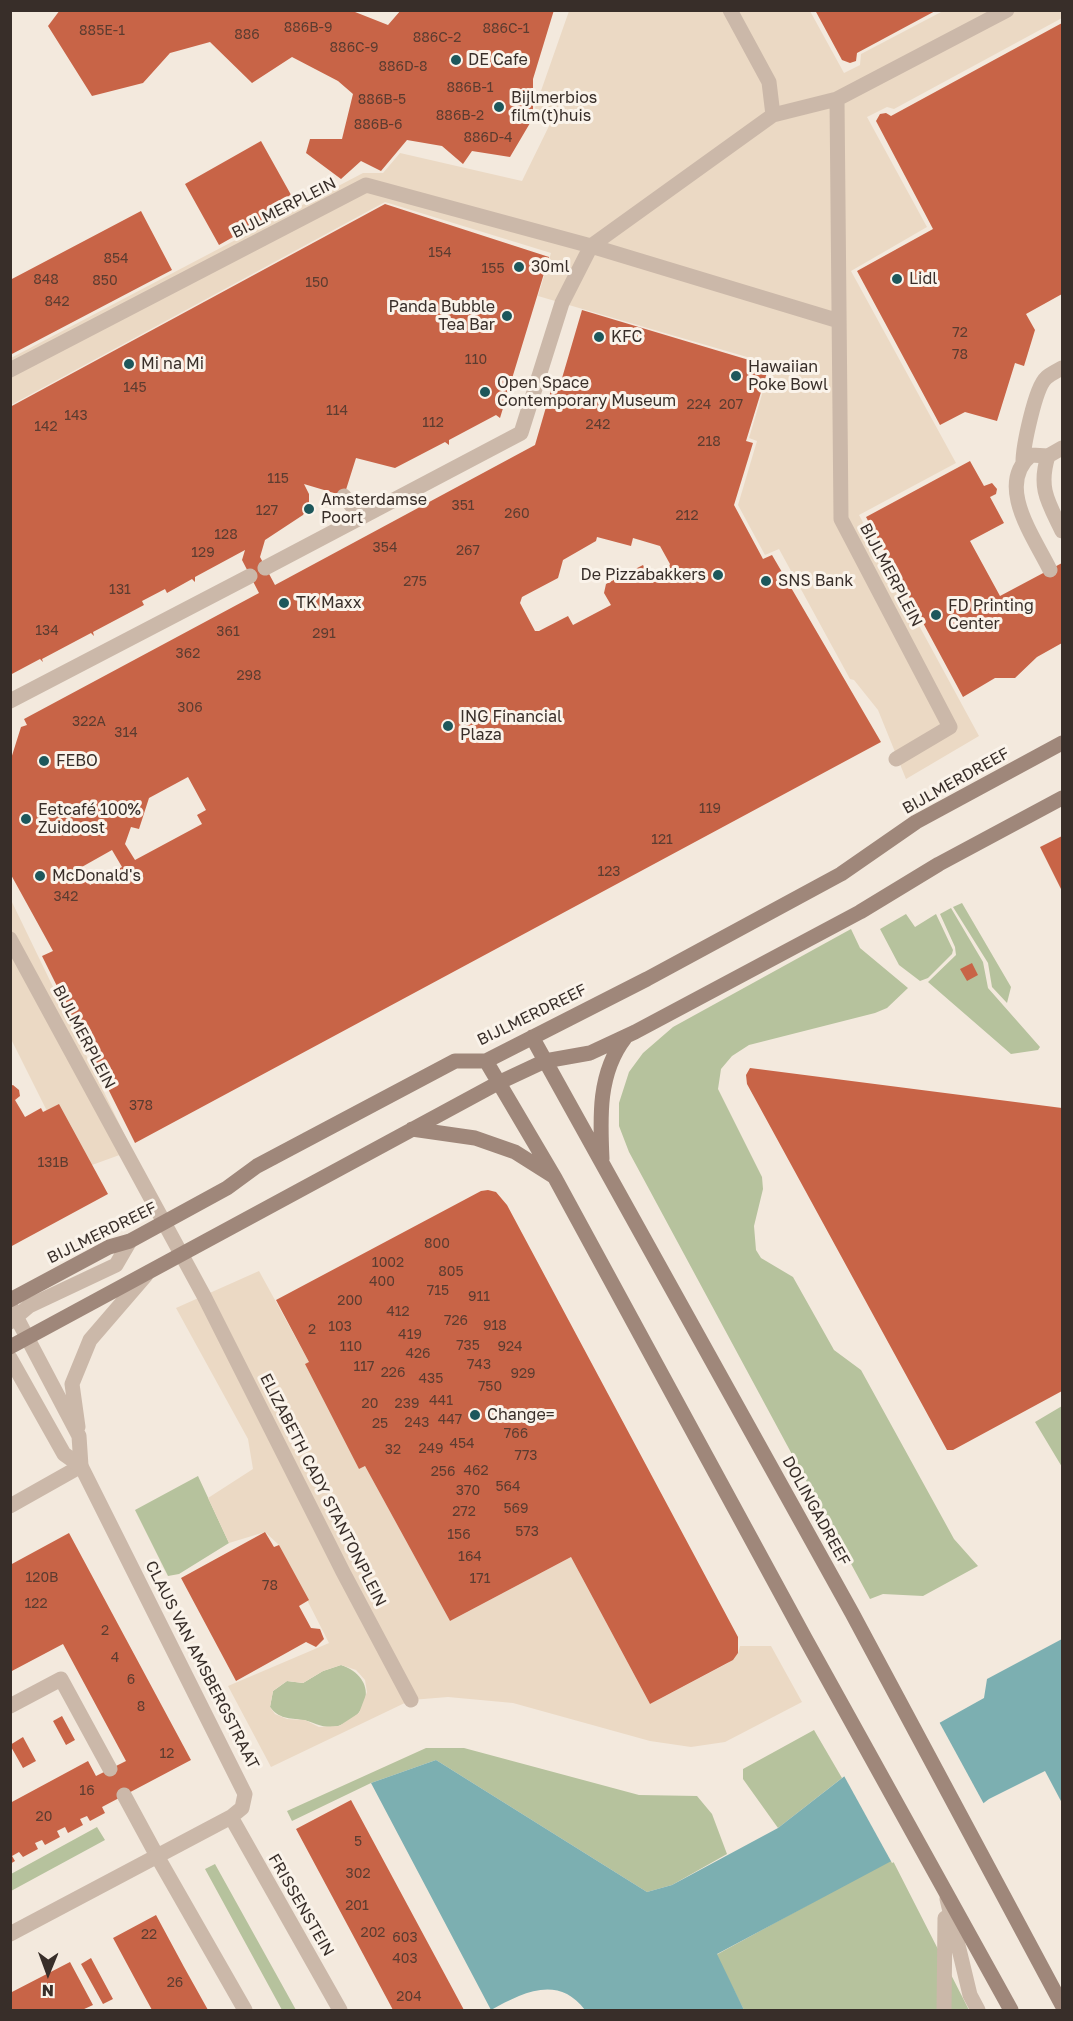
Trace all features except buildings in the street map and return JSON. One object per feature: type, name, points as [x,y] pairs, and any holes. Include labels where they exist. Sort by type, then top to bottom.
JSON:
[{"type":"main road","name":"BIJLMERDREEF","points":[[10,1300],[109,1247],[130,1241],[227,1188],[257,1166],[455,1061],[486,1061],[841,874],[916,822],[1062,743]]},
{"type":"main road","points":[[10,1347],[498,1083],[545,1061],[590,1053],[626,1037],[860,912],[939,864],[1062,798]]},
{"type":"main road","name":"DOLINGADREEF","points":[[532,1037],[852,1613],[1062,2005]]},
{"type":"main road","points":[[602,1162],[600,1116],[604,1084],[614,1052],[626,1037]]},
{"type":"main road","points":[[486,1061],[555,1178],[805,1638],[1011,2010]]},
{"type":"main road","points":[[412,1129],[475,1138],[515,1152],[555,1178]]},
{"type":"street","points":[[730,10],[769,81],[773,115]]},
{"type":"street","points":[[265,568],[521,433],[562,303],[591,246],[773,115],[837,99],[1007,10]]},
{"type":"street","name":"BIJLMERPLEIN","points":[[837,99],[841,519],[950,727],[896,759]]},
{"type":"street","name":"BIJLMERPLEIN","points":[[10,370],[366,185],[591,246],[839,321]]},
{"type":"street","points":[[1050,570],[1018,502],[1015,480],[1023,462],[1023,446],[1041,386],[1047,376],[1062,368]]},
{"type":"street","points":[[1023,462],[1031,455],[1048,456],[1062,448]]},
{"type":"street","points":[[1048,456],[1043,472],[1043,490],[1058,513],[1062,531]]},
{"type":"street","points":[[344,496],[361,518]]},
{"type":"street","points":[[1027,522],[1041,515],[1058,513]]},
{"type":"street","points":[[10,702],[250,576]]},
{"type":"street","name":"BIJLMERPLEIN","points":[[10,939],[204,1296]]},
{"type":"street","points":[[79,1436],[12,1314],[116,1265],[130,1241]]},
{"type":"street","points":[[81,1466],[72,1384],[90,1340],[146,1275]]},
{"type":"street","name":"ELIZABETH CADY STANTONPLEIN","points":[[204,1296],[342,1572],[411,1700]]},
{"type":"street","points":[[10,1358],[64,1454],[81,1466]]},
{"type":"street","points":[[10,1506],[81,1466]]},
{"type":"street","name":"CLAUS VAN AMSBERGSTRAAT","points":[[81,1466],[241,1781],[245,1794],[242,1808],[231,1817]]},
{"type":"street","points":[[10,1706],[61,1679],[110,1769]]},
{"type":"street","points":[[124,1795],[245,2010]]},
{"type":"street","points":[[10,1934],[231,1817]]},
{"type":"street","name":"FRISSENSTEIN","points":[[231,1817],[340,2010]]},
{"type":"street","points":[[944,2010],[945,1893]]},
{"type":"street","points":[[945,1893],[970,1995],[978,2010]]},
{"type":"green space","points":[[962,903],[1011,987],[1007,1003],[992,987],[988,963],[953,907]]},
{"type":"green space","points":[[951,908],[983,962],[988,988],[1040,1047],[1038,1050],[1011,1054],[928,982],[956,955],[955,947],[940,914]]},
{"type":"green space","points":[[906,914],[915,927],[936,914],[953,950],[952,954],[928,978],[920,981],[899,965],[880,929]]},
{"type":"green space","points":[[851,929],[860,948],[908,988],[887,1008],[875,1013],[749,1045],[732,1056],[721,1069],[718,1089],[762,1177],[763,1189],[754,1226],[756,1250],[761,1258],[793,1277],[834,1350],[861,1370],[954,1539],[978,1566],[923,1596],[883,1594],[870,1599],[629,1152],[619,1126],[619,1103],[629,1072],[643,1053],[673,1027]]},
{"type":"green space","points":[[1062,1406],[1062,1467],[1035,1422]]},
{"type":"green space","points":[[198,1476],[229,1543],[179,1574],[168,1576],[135,1510]]},
{"type":"green space","points":[[341,1665],[353,1671],[361,1679],[365,1688],[366,1697],[363,1706],[349,1721],[333,1727],[324,1726],[281,1716],[270,1707],[273,1691],[287,1681],[303,1683],[323,1671]]},
{"type":"green space","points":[[814,1730],[842,1778],[778,1828],[743,1779],[743,1769]]},
{"type":"green space","points":[[426,1748],[464,1748],[639,1795],[697,1796],[712,1814],[727,1854],[672,1885],[647,1892],[436,1760],[371,1783],[292,1821],[287,1811]]},
{"type":"green space","points":[[97,1827],[105,1840],[11,1891],[11,1874]]},
{"type":"green space","points":[[892,1859],[969,2010],[744,2010],[716,1955]]},
{"type":"green space","points":[[215,1864],[296,2010],[282,2010],[205,1869]]},
{"type":"shaded area","points":[[569,11],[810,11],[844,73],[860,65],[861,54],[943,11],[1062,11],[1062,18],[894,109],[887,107],[867,117],[927,227],[851,271],[956,463],[859,515],[979,736],[906,779],[878,710],[854,680],[850,679],[779,549],[765,555],[738,505],[757,441],[749,438],[771,364],[538,296],[551,253],[385,202],[11,405],[11,358],[363,173],[383,173],[400,153],[522,181],[550,124],[535,108]]},
{"type":"shaded area","points":[[10,898],[131,1148],[125,1153],[92,1165],[54,1125],[11,1039]]},
{"type":"shaded area","points":[[259,1271],[309,1362],[359,1469],[365,1466],[450,1621],[571,1557],[650,1704],[728,1663],[738,1653],[740,1646],[771,1646],[802,1702],[725,1742],[691,1747],[650,1741],[513,1703],[448,1697],[411,1700],[271,1767],[228,1686],[329,1643],[279,1545],[265,1532],[229,1543],[208,1498],[253,1469],[248,1439],[176,1308]],"holes":[[[341,1665],[356,1670],[365,1680],[367,1692],[359,1713],[339,1726],[319,1727],[305,1720],[287,1719],[275,1714],[270,1707],[273,1691],[287,1681],[303,1683],[323,1671]]]},
{"type":"water","points":[[1062,1639],[1062,1803],[1045,1771],[989,1799],[944,1833],[717,1954],[744,2010],[585,2010],[563,1992],[540,1990],[527,1993],[491,2010],[371,1783],[436,1760],[647,1892],[672,1885],[778,1828],[846,1775],[984,1698],[987,1679]]},
{"type":"pier","points":[[937,1718],[985,1806],[946,1836],[892,1863],[843,1774]]},
{"type":"place","name":"DE Cafe","points":[[456,60]]},
{"type":"place","name":"Bijlmerbios film(t)huis","points":[[499,107]]},
{"type":"place","name":"30ml","points":[[519,267]]},
{"type":"place","name":"Lidl","points":[[897,279]]},
{"type":"place","name":"Panda Bubble Tea Bar","points":[[507,316]]},
{"type":"place","name":"KFC","points":[[599,337]]},
{"type":"place","name":"Mi na Mi","points":[[129,364]]},
{"type":"place","name":"Hawaiian Poke Bowl","points":[[736,376]]},
{"type":"place","name":"Open Space Contemporary Museum","points":[[485,392]]},
{"type":"place","name":"Amsterdamse Poort","points":[[309,509]]},
{"type":"place","name":"De Pizzabakkers","points":[[718,575]]},
{"type":"place","name":"SNS Bank","points":[[766,581]]},
{"type":"place","name":"TK Maxx","points":[[284,603]]},
{"type":"place","name":"FD Printing Center","points":[[936,615]]},
{"type":"place","name":"ING Financial Plaza","points":[[448,726]]},
{"type":"place","name":"FEBO","points":[[44,761]]},
{"type":"place","name":"Eetcafé 100% Zuidoost","points":[[26,819]]},
{"type":"place","name":"McDonald's","points":[[40,876]]},
{"type":"place","name":"Change=","points":[[475,1415]]}]
